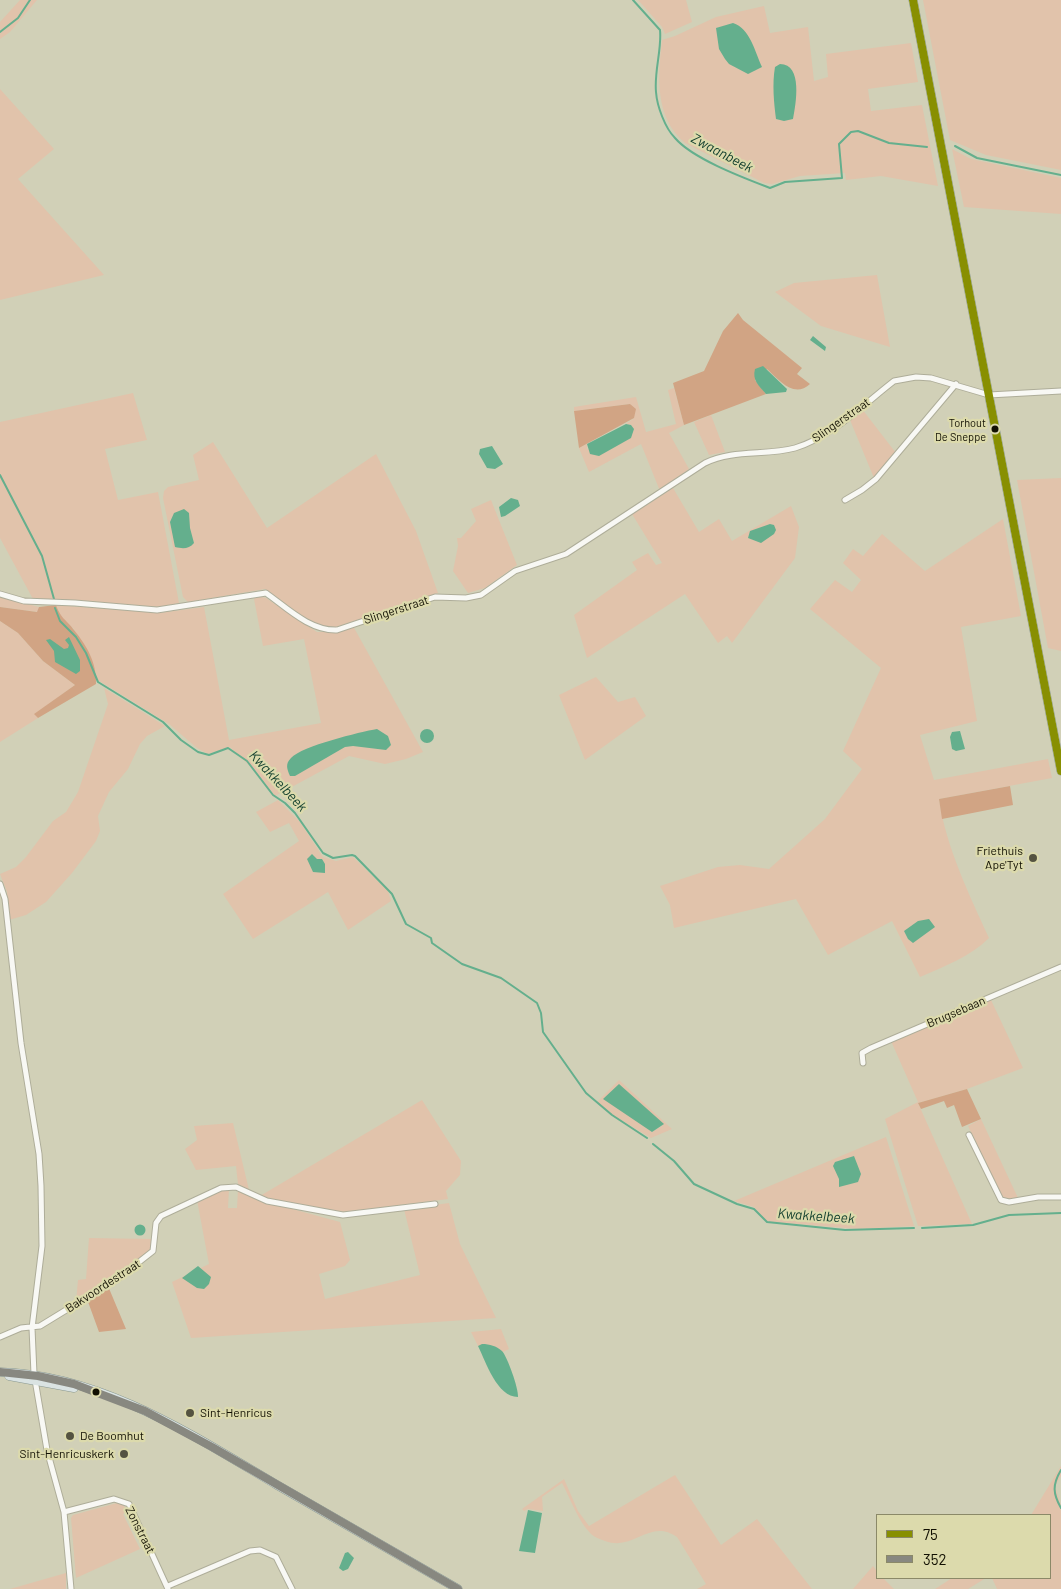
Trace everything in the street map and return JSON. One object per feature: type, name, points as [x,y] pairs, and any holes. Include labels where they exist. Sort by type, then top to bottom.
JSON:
[{"type":"main road","points":[[913,0],[1061,771]]},
{"type":"main road","points":[[0,1373],[67,1381],[118,1400],[169,1424],[458,1589]]},
{"type":"street","name":"Slingerstraat","points":[[0,594],[24,601],[157,610],[266,593],[312,625],[324,630],[337,630],[435,597],[466,598],[481,595],[515,571],[566,554],[718,457],[777,452],[805,444],[827,432],[894,382],[916,377],[956,384],[989,395]]},
{"type":"street","points":[[845,500],[876,479],[956,384]]},
{"type":"street","points":[[989,395],[1061,391]]},
{"type":"street","points":[[0,884],[6,899],[21,1043],[39,1154],[42,1246],[32,1328],[34,1377],[47,1450],[64,1512],[71,1589]]},
{"type":"street","name":"Brugsebaan","points":[[864,1063],[862,1053],[871,1048],[1061,967]]},
{"type":"street","points":[[969,1135],[1001,1200],[1009,1202],[1038,1197],[1061,1197]]},
{"type":"street","name":"Bakvoordestraat","points":[[0,1337],[21,1328],[40,1326],[120,1277],[150,1254],[155,1244],[156,1223],[161,1216],[221,1188],[236,1187],[267,1201],[343,1215],[435,1204]]},
{"type":"street","name":"Zonstraat","points":[[64,1512],[114,1499],[129,1504],[168,1587]]},
{"type":"street","points":[[168,1587],[250,1551],[268,1552],[276,1557],[292,1589]]},
{"type":"shaded area","points":[[20,0],[37,0],[10,32],[0,39],[0,22]]},
{"type":"shaded area","points":[[638,0],[686,0],[692,22],[665,34],[662,27]]},
{"type":"shaded area","points":[[923,0],[1061,0],[1061,170],[986,155],[950,140]]},
{"type":"shaded area","points":[[764,6],[770,33],[808,27],[814,81],[828,77],[826,54],[911,43],[918,82],[868,89],[871,111],[922,105],[938,186],[881,176],[846,180],[845,173],[800,176],[772,184],[764,183],[685,143],[675,133],[668,121],[660,95],[662,40],[716,17]]},
{"type":"shaded area","points":[[733,23],[748,35],[762,67],[748,74],[729,64],[719,49],[716,28]]},
{"type":"shaded area","points":[[780,64],[792,70],[796,86],[793,119],[784,121],[776,119],[774,100],[775,67]]},
{"type":"shaded area","points":[[0,89],[54,149],[18,179],[104,275],[0,300]]},
{"type":"shaded area","points":[[952,149],[971,159],[1061,178],[1061,214],[964,207]]},
{"type":"shaded area","points":[[877,275],[890,347],[821,326],[775,292],[794,283]]},
{"type":"shaded area","points":[[738,313],[743,320],[802,368],[797,374],[810,384],[798,390],[793,389],[782,383],[767,369],[755,380],[766,394],[684,425],[673,383],[704,371],[723,331]]},
{"type":"shaded area","points":[[813,336],[826,347],[825,351],[810,340]]},
{"type":"shaded area","points":[[763,366],[787,389],[786,392],[766,394],[763,391],[757,383],[754,373],[755,369]]},
{"type":"shaded area","points":[[674,388],[684,425],[669,433],[689,469],[660,491],[641,444],[589,472],[579,448],[587,444],[587,450],[632,425],[626,424],[634,418],[630,404],[574,411],[574,407],[636,397],[646,432],[676,424],[668,390]]},
{"type":"shaded area","points":[[133,393],[147,440],[105,449],[118,500],[158,492],[179,603],[160,607],[33,599],[0,538],[0,422]]},
{"type":"shaded area","points":[[630,404],[636,409],[634,418],[579,448],[574,411]]},
{"type":"shaded area","points":[[862,409],[896,453],[874,478],[850,420]]},
{"type":"shaded area","points":[[711,415],[725,452],[709,455],[694,422]]},
{"type":"shaded area","points":[[626,424],[631,425],[634,429],[631,438],[599,456],[590,454],[587,444]]},
{"type":"shaded area","points":[[213,442],[267,528],[376,454],[416,531],[438,593],[333,628],[312,623],[265,589],[188,602],[183,597],[163,498],[164,491],[168,487],[199,480],[193,455]]},
{"type":"shaded area","points":[[492,446],[503,464],[495,469],[487,468],[479,454],[480,449]]},
{"type":"shaded area","points":[[1061,478],[1061,651],[1048,648],[1017,480]]},
{"type":"shaded area","points":[[673,488],[699,532],[719,519],[732,541],[791,506],[799,527],[795,558],[732,643],[727,636],[718,643],[685,594],[587,658],[574,615],[637,570],[632,562],[648,553],[656,565],[662,563],[632,514]]},
{"type":"shaded area","points":[[511,498],[518,500],[520,506],[501,517],[499,507]]},
{"type":"shaded area","points":[[491,500],[517,565],[485,588],[468,593],[453,571],[458,546],[457,538],[461,538],[476,521],[471,509]]},
{"type":"shaded area","points":[[184,509],[189,513],[194,543],[188,547],[181,548],[175,547],[170,522],[174,513]]},
{"type":"shaded area","points":[[1003,519],[1021,616],[961,627],[977,721],[920,735],[934,780],[1048,759],[1052,778],[939,799],[942,817],[953,852],[966,887],[989,938],[974,951],[920,977],[892,921],[828,955],[796,899],[674,928],[670,905],[660,886],[718,867],[740,865],[769,869],[825,819],[862,769],[843,751],[881,668],[810,609],[835,580],[852,592],[861,580],[843,563],[853,549],[863,556],[882,534],[925,571]]},
{"type":"shaded area","points":[[770,524],[774,525],[776,530],[774,534],[761,543],[748,538],[750,531]]},
{"type":"shaded area","points":[[257,596],[266,598],[317,632],[336,632],[353,626],[423,752],[406,759],[385,764],[349,756],[275,796],[254,770],[230,747],[208,754],[197,748],[169,724],[96,679],[96,673],[74,629],[61,618],[56,605],[159,613],[204,607],[229,740],[321,723],[304,639],[263,646],[254,599]]},
{"type":"shaded area","points":[[0,597],[39,607],[38,612],[0,607]]},
{"type":"shaded area","points":[[56,605],[87,649],[95,669],[96,684],[38,718],[34,714],[75,685],[43,661],[18,633],[0,621],[0,607],[37,612],[39,607]]},
{"type":"shaded area","points":[[0,621],[18,633],[43,661],[75,685],[35,714],[38,718],[0,742]]},
{"type":"shaded area","points":[[69,637],[80,660],[80,671],[76,674],[55,662],[54,651],[46,640],[50,639],[64,649],[68,648],[69,645],[65,640]]},
{"type":"shaded area","points":[[596,677],[618,702],[635,697],[646,716],[585,760],[559,695]]},
{"type":"shaded area","points":[[104,688],[165,726],[147,736],[140,744],[128,769],[109,792],[98,816],[100,831],[96,841],[72,873],[46,902],[26,915],[9,920],[7,892],[0,874],[16,867],[26,857],[53,821],[66,812],[78,792],[108,704]]},
{"type":"shaded area","points":[[377,729],[388,736],[391,745],[386,750],[353,746],[345,747],[295,776],[290,776],[287,764],[297,753],[332,740]]},
{"type":"shaded area","points":[[424,729],[430,729],[434,736],[430,743],[424,743],[420,739],[420,733]]},
{"type":"shaded area","points":[[960,731],[965,749],[956,751],[952,749],[950,737],[952,732]]},
{"type":"shaded area","points":[[1010,786],[1013,805],[942,819],[939,799]]},
{"type":"shaded area","points":[[278,800],[300,822],[323,857],[336,861],[353,857],[388,891],[391,901],[348,930],[328,892],[253,939],[223,894],[299,841],[289,823],[270,832],[256,812]]},
{"type":"shaded area","points":[[312,854],[317,859],[322,859],[325,864],[325,873],[313,872],[307,859]]},
{"type":"shaded area","points":[[929,919],[935,927],[913,943],[908,939],[904,931],[918,921]]},
{"type":"shaded area","points":[[991,1000],[1023,1068],[967,1089],[918,1103],[972,1224],[918,1226],[885,1119],[918,1102],[891,1041]]},
{"type":"shaded area","points":[[619,1080],[672,1129],[651,1138],[616,1117],[597,1102]],"holes":[[[619,1084],[663,1125],[652,1132]]]},
{"type":"shaded area","points":[[619,1084],[664,1124],[652,1132],[603,1099]]},
{"type":"shaded area","points":[[967,1089],[981,1119],[962,1127],[954,1105],[947,1108],[944,1101],[921,1109],[918,1103]]},
{"type":"shaded area","points":[[422,1100],[461,1161],[460,1175],[446,1191],[448,1199],[343,1212],[302,1206],[260,1196]]},
{"type":"shaded area","points":[[981,1119],[1018,1198],[1011,1200],[1002,1198],[968,1126]]},
{"type":"shaded area","points":[[233,1123],[249,1190],[238,1184],[236,1166],[196,1170],[185,1149],[197,1140],[194,1126]]},
{"type":"shaded area","points":[[886,1137],[914,1226],[858,1229],[771,1222],[767,1221],[754,1207],[734,1201]]},
{"type":"shaded area","points":[[854,1156],[861,1174],[858,1182],[839,1187],[839,1179],[833,1166],[835,1162]]},
{"type":"shaded area","points":[[229,1189],[228,1208],[237,1208],[238,1190],[263,1201],[340,1222],[350,1260],[345,1266],[319,1274],[325,1299],[420,1275],[404,1209],[449,1203],[460,1244],[496,1318],[191,1338],[172,1282],[209,1264],[197,1200]]},
{"type":"shaded area","points":[[140,1224],[146,1230],[140,1236],[134,1230]]},
{"type":"shaded area","points":[[89,1238],[152,1239],[151,1250],[76,1302],[78,1280],[86,1279]]},
{"type":"shaded area","points":[[198,1266],[211,1277],[209,1284],[204,1289],[197,1288],[182,1278]]},
{"type":"shaded area","points":[[108,1286],[126,1329],[99,1332],[87,1299]]},
{"type":"shaded area","points":[[501,1329],[509,1349],[503,1352],[494,1346],[478,1346],[471,1332]]},
{"type":"shaded area","points":[[482,1344],[490,1345],[502,1351],[515,1380],[518,1397],[504,1391],[498,1385],[478,1346]]},
{"type":"shaded area","points":[[1061,1466],[1061,1476],[1055,1486],[1061,1506],[1061,1589],[997,1589],[992,1579],[1051,1579],[1051,1514],[1032,1514]]},
{"type":"shaded area","points":[[675,1475],[721,1545],[757,1519],[812,1589],[697,1589],[706,1584],[677,1537],[667,1532],[658,1531],[625,1542],[615,1543],[597,1538],[582,1523],[562,1483],[542,1497],[543,1511],[528,1509],[524,1511],[522,1509],[564,1479],[578,1511],[589,1526]]},
{"type":"shaded area","points":[[117,1503],[122,1504],[129,1511],[123,1514],[140,1549],[76,1578],[71,1518],[73,1515]]},
{"type":"shaded area","points":[[528,1510],[542,1513],[535,1553],[519,1551]]},
{"type":"shaded area","points":[[348,1552],[354,1558],[348,1569],[343,1571],[339,1568],[345,1553]]},
{"type":"shaded area","points":[[873,1566],[876,1570],[876,1579],[884,1579],[894,1589],[853,1589]]},
{"type":"shaded area","points":[[66,1573],[66,1589],[10,1589]]},
{"type":"shaded area","points":[[950,1579],[984,1579],[968,1589],[935,1589]]},
{"type":"waterway","points":[[0,32],[18,18],[30,0]]},
{"type":"waterway","name":"Zwaanbeek","points":[[633,0],[660,30],[656,92],[665,123],[671,134],[683,146],[706,160],[770,188],[785,182],[842,178],[839,144],[851,132],[858,131],[889,143],[927,147]]},
{"type":"waterway","name":"Zwaanbeek","points":[[955,146],[977,158],[1061,175]]},
{"type":"waterway","name":"Kwakkelbeek","points":[[0,475],[42,556],[54,599]]},
{"type":"waterway","name":"Kwakkelbeek","points":[[55,608],[60,621],[76,637],[86,653],[98,682],[163,722],[181,740],[198,752],[209,755],[228,748],[247,761],[273,795],[295,813],[323,853],[333,858],[355,856],[392,894],[406,924],[431,938],[432,943],[462,964],[501,978],[537,1003],[541,1013],[543,1032],[586,1093],[612,1115],[647,1138]]},
{"type":"waterway","name":"Kwakkelbeek","points":[[653,1144],[674,1161],[694,1184],[737,1204],[754,1209],[767,1222],[845,1230],[914,1228]]},
{"type":"waterway","name":"Kwakkelbeek","points":[[922,1228],[973,1225],[1009,1215],[1061,1213]]},
{"type":"waterway","name":"Kwakkelbeek","points":[[1061,1470],[1055,1485],[1056,1498],[1061,1508]]},
{"type":"transit line","name":"75","points":[[913,0],[1061,771]]},
{"type":"transit line","name":"352","points":[[0,1372],[38,1376],[74,1384],[145,1411],[212,1447],[458,1589]]},
{"type":"place","name":"Torhout De Sneppe","points":[[995,429]]},
{"type":"place","name":"Friethuis Ape'Tyt","points":[[1033,858]]},
{"type":"place","name":"Sint-Henricus","points":[[190,1413]]},
{"type":"place","name":"De Boomhut","points":[[70,1436]]},
{"type":"place","name":"Sint-Henricuskerk","points":[[124,1454]]}]
